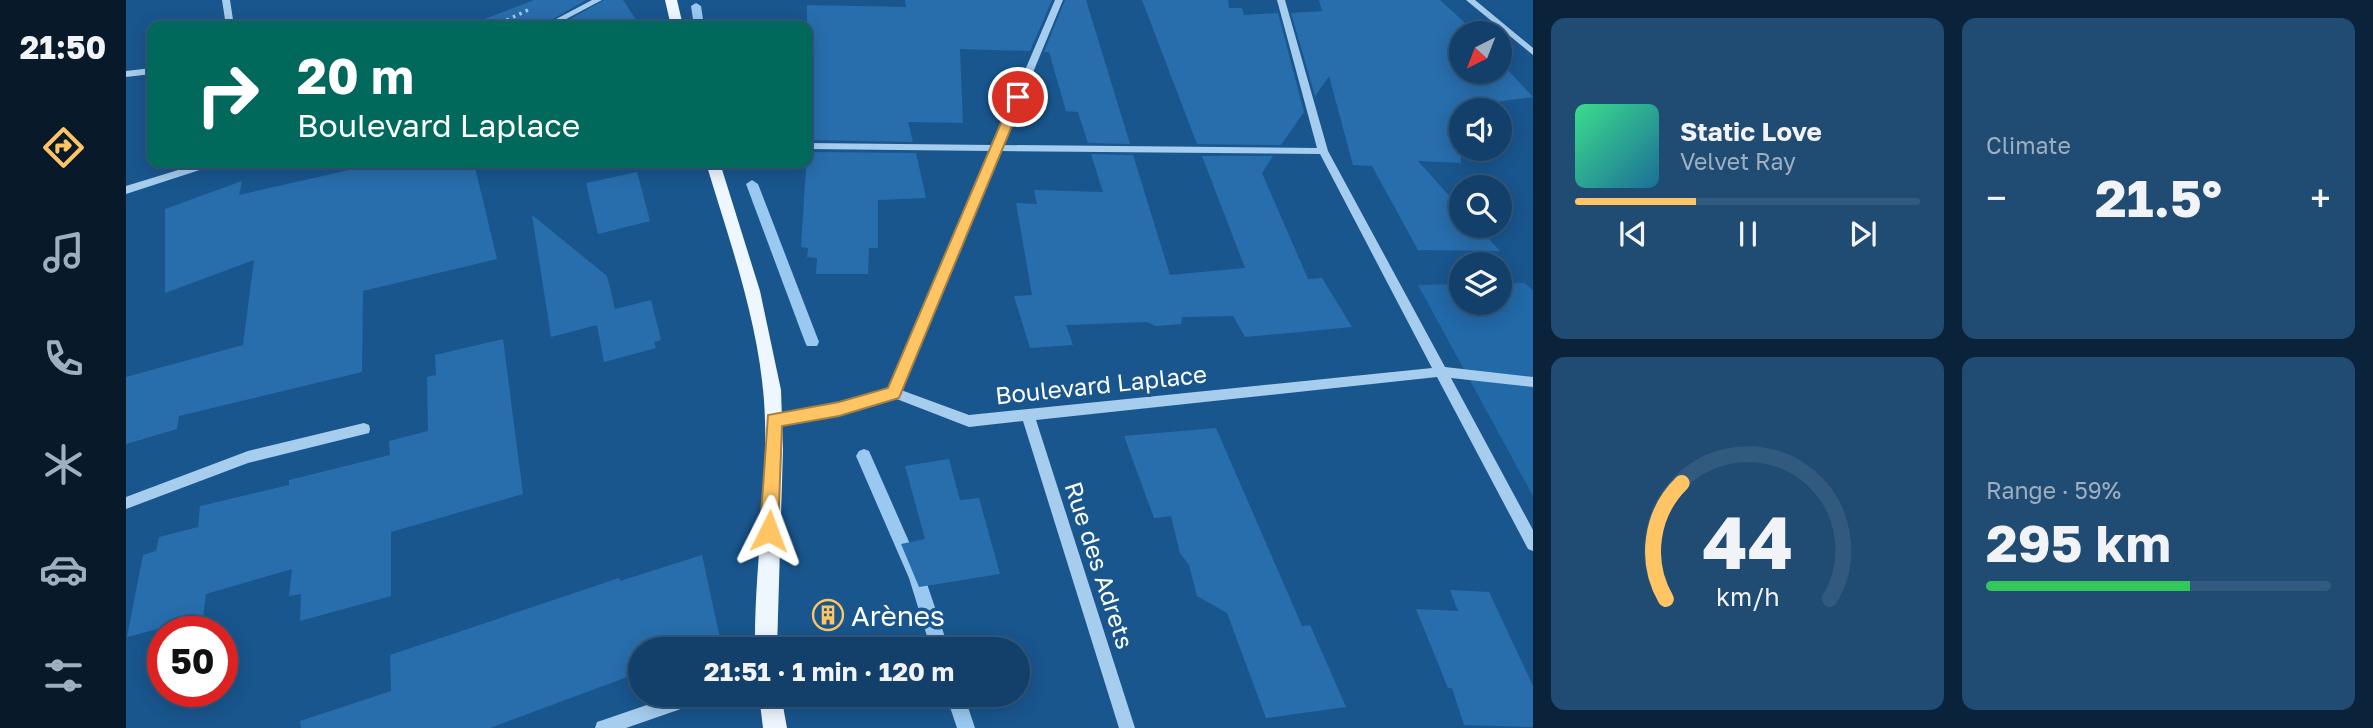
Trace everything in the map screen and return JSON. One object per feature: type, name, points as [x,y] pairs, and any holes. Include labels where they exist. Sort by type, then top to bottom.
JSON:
[{"type":"main road","points":[[671,0],[676,21]]},
{"type":"main road","points":[[714,168],[767,350],[774,420],[766,637]]},
{"type":"main road","points":[[772,707],[775,728]]},
{"type":"street","points":[[226,0],[229,21]]},
{"type":"street","points":[[557,21],[598,0]]},
{"type":"street","points":[[774,420],[839,409],[894,393],[1059,0]]},
{"type":"street","points":[[1281,0],[1323,151],[1533,544]]},
{"type":"street","points":[[1470,0],[1533,52]]},
{"type":"street","points":[[126,74],[147,72]]},
{"type":"street","points":[[812,146],[1323,151]]},
{"type":"street","points":[[126,190],[195,168]]},
{"type":"street","name":"Boulevard Laplace","points":[[894,393],[969,421],[1440,372],[1533,382]]},
{"type":"street","name":"Rue des Adrets","points":[[1028,415],[1127,728]]},
{"type":"street","points":[[126,503],[248,457],[364,429]]},
{"type":"street","points":[[603,728],[663,707]]},
{"type":"path","points":[[504,21],[537,5]]},
{"type":"shaded area","points":[[1512,283],[1525,283],[1533,291],[1533,496],[1418,285],[1449,284],[1449,315],[1512,315]]},
{"type":"building","points":[[534,0],[586,0],[550,21],[479,21]]},
{"type":"building","points":[[604,0],[623,0],[637,21],[567,21]]},
{"type":"building","points":[[905,0],[1052,0],[1030,51],[960,49],[963,123],[908,122],[913,142],[812,140],[813,39],[812,21],[807,21],[807,5],[906,7]]},
{"type":"building","points":[[1065,0],[1086,0],[1130,144],[1088,143],[1078,112],[1066,111],[1049,52],[1044,52]]},
{"type":"building","points":[[1142,0],[1228,0],[1229,8],[1242,8],[1244,15],[1278,13],[1304,112],[1281,145],[1197,144]]},
{"type":"building","points":[[1319,0],[1440,0],[1463,21],[1449,21],[1449,84],[1512,84],[1512,75],[1533,97],[1512,100],[1449,98],[1449,161],[1461,163],[1418,161],[1449,196],[1449,238],[1488,238],[1500,251],[1418,250],[1372,166],[1353,165],[1329,76],[1315,96],[1291,13],[1322,11]]},
{"type":"building","points":[[812,152],[916,153],[926,198],[878,200],[878,248],[869,248],[868,274],[816,274],[817,258],[807,257],[808,248],[801,247],[806,168],[812,168]]},
{"type":"building","points":[[1091,154],[1133,155],[1170,275],[1245,268],[1202,156],[1273,156],[1262,173],[1308,279],[1322,278],[1352,327],[1245,337],[1233,316],[1182,317],[1181,324],[1156,326],[1147,322],[1066,325],[1073,345],[1030,348],[1014,296],[1032,295],[1016,203],[1037,204],[1034,190],[1103,192]]},
{"type":"building","points":[[358,168],[475,168],[497,259],[363,291],[362,372],[179,416],[177,429],[126,444],[126,377],[243,345],[254,260],[165,293],[165,209],[242,181],[239,195]]},
{"type":"building","points":[[637,172],[650,221],[598,234],[586,183]]},
{"type":"building","points":[[532,215],[607,276],[615,309],[651,300],[661,340],[654,342],[656,348],[604,362],[597,325],[551,337]]},
{"type":"building","points":[[503,339],[523,494],[391,532],[391,596],[300,621],[301,594],[289,596],[292,569],[206,594],[203,616],[147,616],[147,632],[127,637],[143,555],[156,551],[159,537],[198,527],[200,506],[289,485],[289,480],[390,455],[389,441],[428,431],[427,377],[436,375],[435,355]]},
{"type":"building","points":[[1216,428],[1302,626],[1310,625],[1346,707],[1266,718],[1227,613],[1197,596],[1189,565],[1180,553],[1171,516],[1154,518],[1124,436]]},
{"type":"building","points":[[949,459],[960,500],[979,498],[1000,574],[919,587],[901,544],[925,539],[905,466]]},
{"type":"building","points":[[702,555],[720,637],[628,637],[628,677],[490,728],[301,728],[300,721],[391,691],[390,655],[619,578],[620,581]]},
{"type":"building","points":[[1450,590],[1489,592],[1533,686],[1533,727],[1464,725],[1452,688],[1448,688],[1416,609],[1458,611]]},
{"type":"waterway","points":[[696,6],[698,21]]},
{"type":"waterway","points":[[752,184],[812,342]]},
{"type":"waterway","points":[[864,456],[917,578],[936,637]]},
{"type":"waterway","points":[[959,707],[966,728]]},
{"type":"place","name":"Arènes","points":[[828,615]]},
{"type":"route","points":[[769,531],[774,420],[839,409],[894,393],[1018,97]]}]
